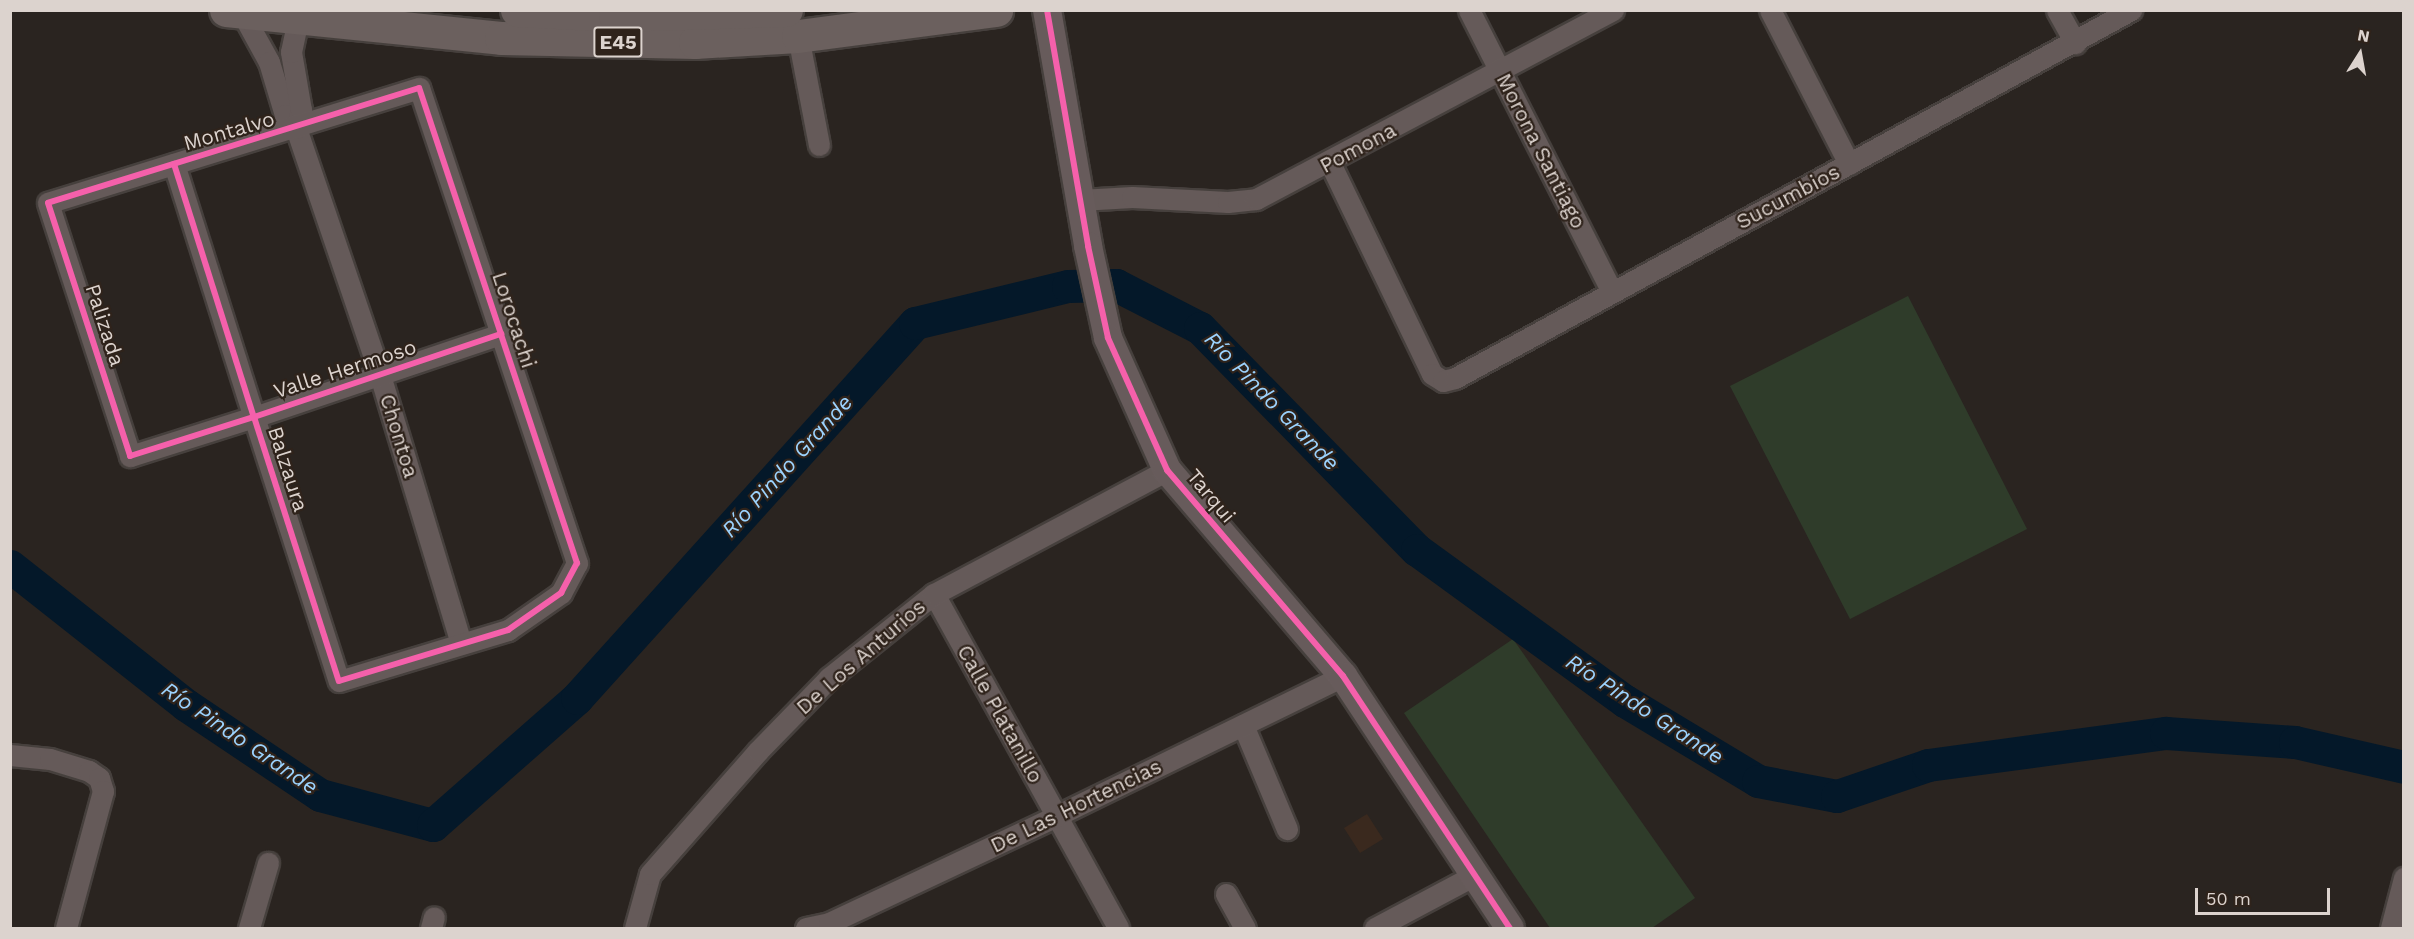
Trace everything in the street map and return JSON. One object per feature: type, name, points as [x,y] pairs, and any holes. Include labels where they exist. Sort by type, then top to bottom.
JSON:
[{"type":"highway","name":"E45","points":[[517,10],[615,13],[749,12],[792,23]]},
{"type":"highway","name":"E45","points":[[234,11],[299,15],[501,38],[570,42],[695,42],[792,23],[996,10]]},
{"type":"street","name":"Tarqui","points":[[1047,10],[1088,246],[1108,338],[1167,470],[1342,676],[1473,876],[1510,928]]},
{"type":"street","name":"Morona Santiago","points":[[1469,10],[1612,292]]},
{"type":"street","name":"Pomona","points":[[1080,201],[1132,196],[1228,202],[1257,199],[1501,73],[1613,10]]},
{"type":"street","points":[[1770,10],[1849,164]]},
{"type":"street","points":[[2057,10],[2075,43]]},
{"type":"street","name":"Sucumbios","points":[[1330,163],[1432,374],[1443,381],[1455,378],[2075,43],[2131,10]]},
{"type":"street","name":"Chontoa","points":[[234,11],[269,62],[285,115],[296,128],[380,375],[461,643]]},
{"type":"street","name":"Chontoa","points":[[296,128],[301,110],[291,52],[299,15]]},
{"type":"street","points":[[792,23],[819,145]]},
{"type":"street","name":"Montalvo","points":[[48,203],[296,128],[418,88]]},
{"type":"street","name":"Lorocachi","points":[[418,88],[577,563],[561,593],[528,620],[508,630],[461,643]]},
{"type":"street","name":"Balzaura","points":[[174,164],[339,681],[461,643]]},
{"type":"street","name":"Palizada","points":[[48,203],[130,456]]},
{"type":"street","name":"Valle Hermoso","points":[[130,456],[501,334]]},
{"type":"street","name":"De Los Anturios","points":[[635,928],[650,874],[758,750],[829,678],[934,594],[1167,470]]},
{"type":"street","name":"Calle Platanillo","points":[[934,594],[1118,928]]},
{"type":"street","name":"De Las Hortencias","points":[[806,928],[830,926],[1342,676]]},
{"type":"street","points":[[1243,725],[1287,829]]},
{"type":"street","points":[[10,755],[50,759],[89,771],[99,778],[103,791],[66,928]]},
{"type":"street","points":[[249,928],[268,863]]},
{"type":"street","points":[[1375,928],[1473,876]]},
{"type":"street","points":[[2391,928],[2403,878]]},
{"type":"street","points":[[1226,894],[1245,928]]},
{"type":"shaded area","points":[[1367,814],[1383,839],[1360,853],[1344,828]]},
{"type":"green space","points":[[1908,296],[2027,529],[1850,619],[1730,386]]},
{"type":"green space","points":[[1513,639],[1695,898],[1652,928],[1550,928],[1404,713]]},
{"type":"waterway","name":"Río Pindo Grande","points":[[10,566],[186,705],[320,795],[433,825],[577,698],[915,323],[1068,286],[1116,285],[1200,328],[1417,550],[1625,701],[1758,781],[1837,796],[1928,765],[2166,733],[2295,742],[2404,767]]},
{"type":"cycle path","points":[[1047,10],[1088,246],[1108,338],[1167,470],[1343,676],[1510,928]]},
{"type":"cycle path","points":[[174,164],[254,417],[339,681],[508,630],[561,593],[577,563],[501,334],[419,88],[48,203],[130,456],[254,417],[501,334]]}]
